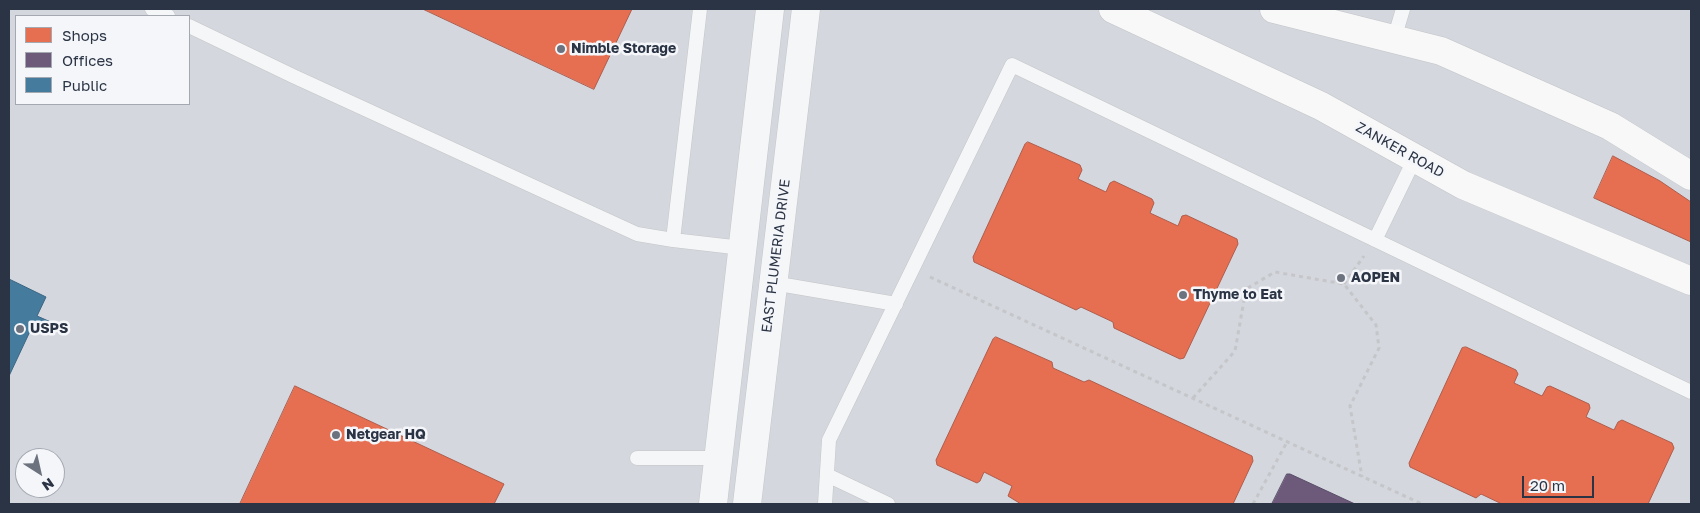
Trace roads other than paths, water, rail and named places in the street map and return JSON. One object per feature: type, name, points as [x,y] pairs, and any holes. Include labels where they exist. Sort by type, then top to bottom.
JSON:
[{"type":"main road","name":"ZANKER ROAD","points":[[1113,9],[1321,106],[1463,185],[1691,281]]},
{"type":"main road","points":[[1274,9],[1441,51],[1610,126],[1691,176]]},
{"type":"street","points":[[713,504],[770,9]]},
{"type":"street","name":"EAST PLUMERIA DRIVE","points":[[747,504],[806,9]]},
{"type":"street","points":[[739,278],[773,283]]},
{"type":"lane","points":[[152,9],[166,15]]},
{"type":"lane","points":[[673,240],[700,9]]},
{"type":"lane","points":[[1394,39],[1403,9]]},
{"type":"lane","points":[[190,26],[293,76],[638,234],[742,248]]},
{"type":"lane","points":[[824,504],[829,440],[1012,65],[1691,392]]},
{"type":"lane","points":[[1375,240],[1415,158]]},
{"type":"lane","points":[[773,283],[896,304]]},
{"type":"lane","points":[[637,458],[718,458]]},
{"type":"lane","points":[[827,475],[888,504]]},
{"type":"place","name":"Nimble Storage","points":[[561,49]]},
{"type":"place","name":"AOPEN","points":[[1341,278]]},
{"type":"place","name":"Thyme to Eat","points":[[1183,295]]},
{"type":"place","name":"USPS","points":[[20,329]]},
{"type":"place","name":"Netgear HQ","points":[[336,435]]}]
